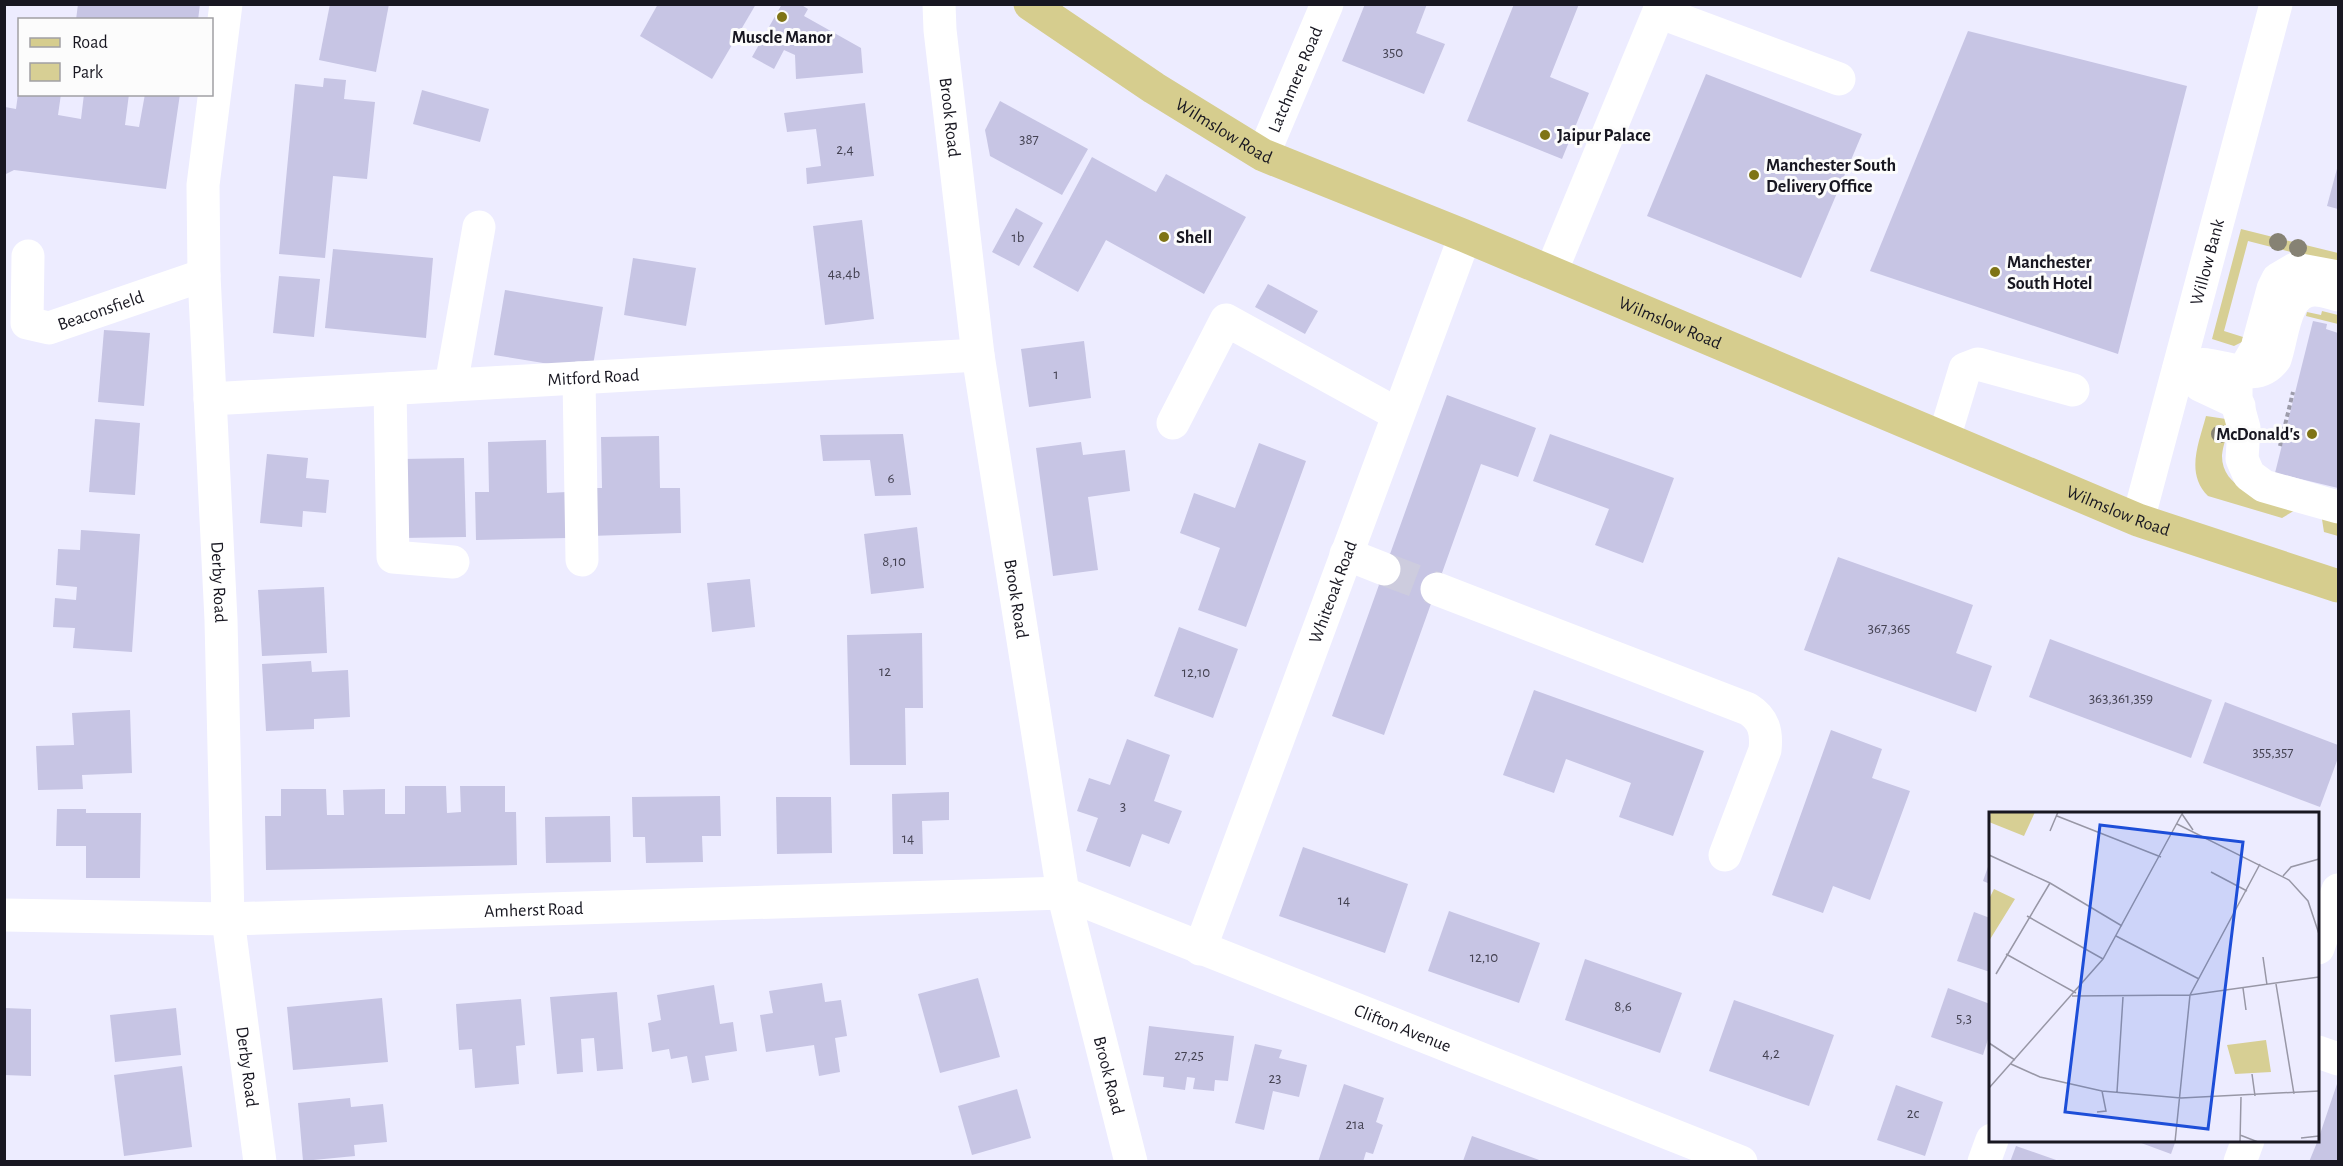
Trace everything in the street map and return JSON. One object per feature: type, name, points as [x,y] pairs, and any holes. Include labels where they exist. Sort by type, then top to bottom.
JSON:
[{"type":"main road","name":"Wilmslow Road","points":[[1030,4],[1154,88],[1263,155],[1465,236],[2138,520],[2338,586]]},
{"type":"street","name":"Derby Road","points":[[226,4],[203,185],[204,275],[221,620],[228,919],[260,1161]]},
{"type":"street","name":"Latchmere Road","points":[[1263,155],[1327,4]]},
{"type":"street","name":"Willow Bank","points":[[2138,520],[2276,4]]},
{"type":"street","points":[[1551,272],[1660,8],[1839,79]]},
{"type":"street","name":"Brook Road","points":[[944,13],[978,355],[1063,893],[1131,1161]]},
{"type":"street","points":[[451,385],[479,227]]},
{"type":"street","name":"Whiteoak Road","points":[[1200,949],[1465,236]]},
{"type":"street","name":"Beaconsfield","points":[[28,256],[27,323],[49,328],[204,275]]},
{"type":"street","points":[[2338,277],[2295,269],[2278,279],[2273,289],[2257,348],[2241,366],[2235,391],[2244,428],[2242,459],[2249,475],[2264,486],[2338,507]]},
{"type":"street","points":[[2179,368],[2205,364],[2241,366],[2260,370],[2275,359],[2294,299],[2306,291],[2313,290],[2338,295]]},
{"type":"street","points":[[1173,423],[1226,320],[1397,414]]},
{"type":"street","name":"Mitford Road","points":[[210,399],[978,355]]},
{"type":"street","points":[[1944,438],[1965,369],[1978,364],[2073,390]]},
{"type":"street","points":[[2179,368],[2200,386],[2232,400],[2239,406]]},
{"type":"street","points":[[579,378],[582,560]]},
{"type":"street","points":[[390,389],[393,557],[453,562]]},
{"type":"street","points":[[1346,554],[1384,569]]},
{"type":"street","points":[[1437,589],[1748,709],[1757,715],[1764,726],[1767,738],[1765,750],[1725,855]]},
{"type":"street","points":[[2319,945],[2338,890]]},
{"type":"street","name":"Amherst Road","points":[[4,915],[228,919],[1063,893]]},
{"type":"street","name":"Clifton Avenue","points":[[1063,893],[1741,1161]]},
{"type":"street","points":[[2319,1052],[2338,1059]]},
{"type":"street","points":[[1984,1161],[1991,1142]]},
{"type":"street","points":[[2240,1161],[2247,1142]]},
{"type":"path","points":[[2280,447],[2295,384]]},
{"type":"green space","points":[[2241,229],[2338,253],[2338,264],[2248,241],[2224,331],[2243,337],[2242,342],[2234,346],[2212,339]]},
{"type":"green space","points":[[2322,311],[2338,315],[2338,324],[2306,316],[2307,312],[2321,315]]},
{"type":"green space","points":[[2206,416],[2226,419],[2229,423],[2222,455],[2224,468],[2230,478],[2249,492],[2297,509],[2282,518],[2208,496],[2201,487],[2195,468],[2197,447]]},
{"type":"green space","points":[[2321,513],[2338,516],[2338,536],[2324,532]]},
{"type":"building","points":[[78,4],[200,4],[198,18],[76,18]]},
{"type":"building","points":[[330,4],[389,4],[376,72],[319,60]]},
{"type":"building","points":[[658,4],[756,4],[712,79],[640,36]]},
{"type":"building","points":[[782,4],[800,4],[808,9],[804,16],[861,48],[863,73],[796,79],[795,55],[784,50],[774,69],[752,57]]},
{"type":"building","points":[[1365,4],[1427,4],[1416,33],[1445,44],[1424,94],[1342,61]]},
{"type":"building","points":[[1514,4],[1579,4],[1550,77],[1589,93],[1562,159],[1467,121]]},
{"type":"building","points":[[1968,31],[2187,86],[2118,354],[1870,271]]},
{"type":"building","name":"Manchester South Delivery Office","points":[[1706,74],[1862,134],[1801,278],[1647,216]]},
{"type":"building","points":[[324,78],[346,80],[344,99],[375,102],[367,179],[333,176],[325,258],[279,254],[295,84],[323,87]]},
{"type":"building","points":[[422,90],[489,109],[480,142],[413,124]]},
{"type":"building","points":[[18,94],[18,96],[61,96],[58,115],[81,119],[84,96],[129,96],[125,125],[139,127],[145,96],[180,96],[166,189],[14,170],[4,175],[5,107],[16,109]]},
{"type":"building","points":[[1000,101],[1088,149],[1062,195],[990,156],[985,130]]},
{"type":"building","points":[[865,103],[874,176],[807,184],[806,168],[821,166],[816,129],[787,132],[784,113]]},
{"type":"building","points":[[1092,157],[1156,192],[1166,174],[1246,217],[1204,294],[1106,240],[1078,292],[1033,267]]},
{"type":"building","points":[[2338,165],[2338,209],[2327,206]]},
{"type":"building","points":[[1016,208],[1043,223],[1019,266],[992,252]]},
{"type":"building","points":[[862,220],[874,319],[825,325],[813,226]]},
{"type":"building","points":[[333,249],[433,258],[426,338],[325,328]]},
{"type":"building","points":[[633,258],[696,268],[686,326],[624,315]]},
{"type":"building","points":[[279,276],[320,279],[314,337],[273,333]]},
{"type":"building","points":[[1268,284],[1318,311],[1305,334],[1255,307]]},
{"type":"building","points":[[505,290],[603,307],[592,371],[494,355]]},
{"type":"building","name":"McDonald's","points":[[2313,321],[2327,324],[2326,329],[2338,333],[2338,488],[2275,473]]},
{"type":"building","points":[[104,330],[150,333],[144,406],[98,402]]},
{"type":"building","points":[[1084,341],[1091,398],[1029,407],[1021,349]]},
{"type":"building","points":[[1447,395],[1536,428],[1518,477],[1481,464],[1384,735],[1332,716]]},
{"type":"building","points":[[95,419],[140,423],[135,495],[89,492]]},
{"type":"building","points":[[903,434],[911,495],[875,496],[870,460],[823,461],[820,435]]},
{"type":"building","points":[[1550,434],[1674,478],[1643,563],[1595,545],[1609,509],[1533,481]]},
{"type":"building","points":[[659,436],[660,488],[680,488],[681,533],[590,536],[588,488],[602,488],[601,437]]},
{"type":"building","points":[[546,440],[547,493],[567,492],[568,538],[476,540],[475,492],[489,492],[488,442]]},
{"type":"building","points":[[1081,442],[1083,455],[1125,450],[1130,491],[1088,497],[1098,570],[1053,576],[1036,448]]},
{"type":"building","points":[[1259,443],[1306,461],[1246,627],[1198,610],[1220,548],[1180,533],[1194,493],[1235,508]]},
{"type":"building","points":[[267,454],[308,458],[306,478],[329,480],[326,513],[303,511],[302,527],[260,523]]},
{"type":"building","points":[[464,458],[466,537],[402,538],[401,459]]},
{"type":"building","points":[[917,527],[924,588],[871,594],[864,534]]},
{"type":"building","points":[[81,530],[140,534],[132,652],[73,648],[75,628],[53,627],[55,598],[76,600],[77,587],[56,585],[58,549],[80,550]]},
{"type":"building","points":[[1838,557],[1973,605],[1956,653],[1992,666],[1976,712],[1804,650]]},
{"type":"building","points":[[750,579],[755,627],[712,632],[707,583]]},
{"type":"building","points":[[324,587],[327,653],[262,656],[258,590]]},
{"type":"building","points":[[1179,627],[1238,649],[1213,718],[1154,696]]},
{"type":"building","points":[[922,633],[923,708],[905,708],[906,765],[850,765],[847,635]]},
{"type":"building","points":[[2050,639],[2212,700],[2191,758],[2029,697]]},
{"type":"building","points":[[311,661],[312,672],[348,670],[350,717],[314,719],[314,729],[266,731],[262,664]]},
{"type":"building","points":[[1534,690],[1704,751],[1673,836],[1619,817],[1631,783],[1566,759],[1554,793],[1503,775]]},
{"type":"building","points":[[2225,702],[2338,745],[2338,758],[2320,807],[2203,763]]},
{"type":"building","points":[[130,710],[132,773],[82,775],[83,789],[38,790],[36,746],[74,745],[72,713]]},
{"type":"building","points":[[1831,730],[1882,749],[1872,778],[1910,791],[1870,900],[1833,886],[1823,913],[1772,895]]},
{"type":"building","points":[[1127,739],[1170,755],[1154,801],[1182,811],[1169,844],[1142,834],[1130,867],[1086,851],[1098,818],[1077,811],[1089,778],[1110,785]]},
{"type":"building","points":[[405,786],[446,786],[447,813],[461,812],[460,786],[505,786],[505,812],[516,812],[517,865],[266,870],[265,816],[281,816],[281,789],[326,789],[327,815],[344,815],[343,790],[385,789],[385,814],[405,814]]},
{"type":"building","points":[[949,792],[949,820],[922,821],[923,854],[893,854],[892,794]]},
{"type":"building","points":[[720,796],[721,836],[702,836],[703,862],[646,863],[645,837],[633,837],[632,797]]},
{"type":"building","points":[[776,797],[831,797],[832,853],[777,854]]},
{"type":"building","points":[[57,809],[86,809],[86,813],[141,813],[140,878],[86,878],[86,846],[56,846]]},
{"type":"building","points":[[610,816],[611,862],[546,863],[545,817]]},
{"type":"building","points":[[1303,847],[1408,884],[1385,953],[1279,916]]},
{"type":"building","points":[[1989,864],[1989,884],[1983,881]]},
{"type":"building","points":[[1449,911],[1540,943],[1519,1003],[1428,971]]},
{"type":"building","points":[[1974,912],[1989,918],[1989,972],[1957,961]]},
{"type":"building","points":[[1585,959],[1682,993],[1660,1053],[1565,1020]]},
{"type":"building","points":[[978,978],[1000,1057],[940,1073],[918,994]]},
{"type":"building","points":[[822,983],[825,1002],[841,1000],[847,1036],[835,1038],[840,1072],[819,1076],[814,1045],[766,1052],[760,1015],[773,1013],[769,991]]},
{"type":"building","points":[[714,985],[720,1024],[733,1022],[737,1051],[705,1056],[709,1080],[692,1083],[687,1056],[671,1059],[669,1049],[652,1052],[648,1023],[661,1020],[657,995]]},
{"type":"building","points":[[1948,988],[1989,1004],[1989,1036],[1983,1055],[1931,1037]]},
{"type":"building","points":[[617,992],[623,1069],[597,1071],[594,1038],[581,1039],[583,1072],[557,1074],[550,997]]},
{"type":"building","points":[[382,998],[388,1062],[293,1070],[287,1007]]},
{"type":"building","points":[[521,999],[525,1045],[516,1046],[519,1084],[475,1088],[472,1049],[459,1050],[456,1004]]},
{"type":"building","points":[[1734,1000],[1834,1035],[1809,1106],[1709,1071]]},
{"type":"building","points":[[4,1008],[31,1009],[31,1076],[4,1075]]},
{"type":"building","points":[[176,1008],[181,1055],[115,1062],[110,1015]]},
{"type":"building","points":[[1149,1026],[1234,1036],[1228,1081],[1215,1080],[1214,1091],[1193,1089],[1195,1078],[1187,1077],[1185,1090],[1163,1087],[1164,1077],[1143,1075]]},
{"type":"building","points":[[1255,1044],[1282,1050],[1279,1058],[1307,1065],[1299,1097],[1273,1091],[1264,1130],[1235,1123]]},
{"type":"building","points":[[182,1066],[192,1147],[124,1156],[114,1075]]},
{"type":"building","points":[[2338,1081],[2338,1162],[2309,1162],[2319,1142]]},
{"type":"building","points":[[1344,1084],[1384,1098],[1376,1122],[1383,1125],[1373,1154],[1366,1152],[1363,1162],[1318,1162]]},
{"type":"building","points":[[1896,1085],[1943,1102],[1925,1156],[1877,1140]]},
{"type":"building","points":[[1017,1089],[1031,1138],[972,1155],[958,1106]]},
{"type":"building","points":[[350,1098],[351,1107],[383,1104],[387,1142],[354,1145],[355,1156],[303,1161],[298,1103]]},
{"type":"building","points":[[1472,1136],[1542,1162],[1465,1162],[1463,1161]]},
{"type":"building","points":[[2138,1142],[2175,1142],[2171,1154]]},
{"type":"building","points":[[2016,1146],[2059,1161],[2059,1162],[2010,1162]]},
{"type":"tunnel","points":[[1384,569],[1437,589]]},
{"type":"place","name":"Muscle Manor","points":[[782,17]]},
{"type":"place","name":"Jaipur Palace","points":[[1545,135]]},
{"type":"place","name":"Manchester South Delivery Office","points":[[1754,175]]},
{"type":"place","name":"Shell","points":[[1164,237]]},
{"type":"place","name":"Manchester South Hotel","points":[[1995,272]]},
{"type":"place","name":"McDonald's","points":[[2312,434]]}]
